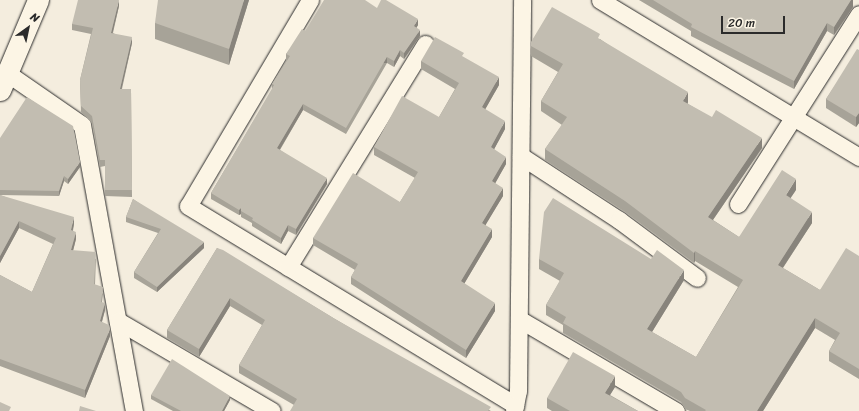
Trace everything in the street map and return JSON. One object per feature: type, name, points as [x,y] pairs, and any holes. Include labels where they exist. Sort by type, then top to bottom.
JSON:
[{"type":"street","points":[[38,0],[4,82],[82,125],[118,322],[136,410]]},
{"type":"street","points":[[310,0],[188,206],[514,408],[518,391],[522,0]]},
{"type":"street","points":[[600,0],[859,157]]},
{"type":"street","points":[[738,204],[859,14]]},
{"type":"street","points":[[288,268],[425,44]]},
{"type":"street","points":[[521,156],[620,220],[697,278]]},
{"type":"street","points":[[519,319],[676,411]]},
{"type":"street","points":[[118,322],[272,411]]},
{"type":"building","points":[[78,0],[119,0],[111,33],[132,37],[120,89],[131,89],[132,190],[105,190],[105,160],[100,160],[92,116],[81,106],[80,80],[93,28],[72,24]]},
{"type":"building","points":[[158,0],[244,0],[229,49],[155,23]]},
{"type":"building","points":[[324,0],[365,0],[377,8],[381,0],[386,0],[418,19],[414,26],[420,30],[404,53],[400,50],[394,61],[387,57],[346,128],[303,104],[277,148],[327,178],[296,229],[288,225],[281,238],[252,220],[253,218],[241,211],[241,208],[239,210],[211,193],[274,85],[272,84],[290,56],[286,54],[302,29],[305,31]]},
{"type":"building","points":[[653,0],[851,0],[834,27],[827,23],[794,81],[691,27],[692,24]]},
{"type":"building","points":[[552,7],[600,34],[598,38],[688,92],[683,101],[712,117],[716,110],[762,138],[708,217],[739,237],[782,170],[796,179],[786,195],[812,212],[778,265],[820,290],[846,248],[859,256],[859,369],[829,351],[840,333],[815,318],[757,411],[705,411],[706,410],[685,398],[681,392],[563,323],[566,317],[546,305],[564,273],[539,259],[544,212],[553,198],[651,259],[657,250],[684,270],[647,329],[696,357],[743,280],[695,251],[694,253],[625,201],[545,149],[567,117],[541,101],[563,64],[531,46],[531,42]]},
{"type":"building","points":[[435,37],[464,53],[462,56],[499,77],[482,107],[505,121],[491,147],[506,157],[492,181],[503,188],[482,223],[492,229],[461,281],[495,303],[466,350],[351,277],[358,264],[313,238],[353,173],[400,202],[418,172],[374,147],[402,96],[439,117],[459,83],[421,61]]},
{"type":"building","points":[[857,49],[859,50],[859,113],[856,117],[826,99]]},
{"type":"building","points":[[27,97],[73,126],[80,162],[68,179],[64,176],[59,191],[0,190],[0,138]]},
{"type":"building","points":[[0,195],[74,217],[71,230],[76,232],[71,250],[96,252],[94,284],[103,287],[101,302],[105,303],[100,321],[109,325],[110,329],[85,390],[0,359],[0,275],[32,292],[56,238],[19,221],[0,256]]},
{"type":"building","points":[[133,199],[204,242],[157,287],[134,272],[161,229],[126,217]]},
{"type":"building","points":[[217,248],[223,250],[335,319],[491,407],[488,411],[290,411],[297,399],[239,365],[265,320],[230,298],[199,349],[167,330]]},
{"type":"building","points":[[573,352],[615,376],[605,393],[638,411],[570,411],[547,398]]},
{"type":"building","points":[[172,359],[230,396],[222,411],[181,411],[151,395]]},
{"type":"building","points":[[0,402],[11,407],[9,411],[0,411]]},
{"type":"building","points":[[80,406],[96,411],[79,411]]}]
